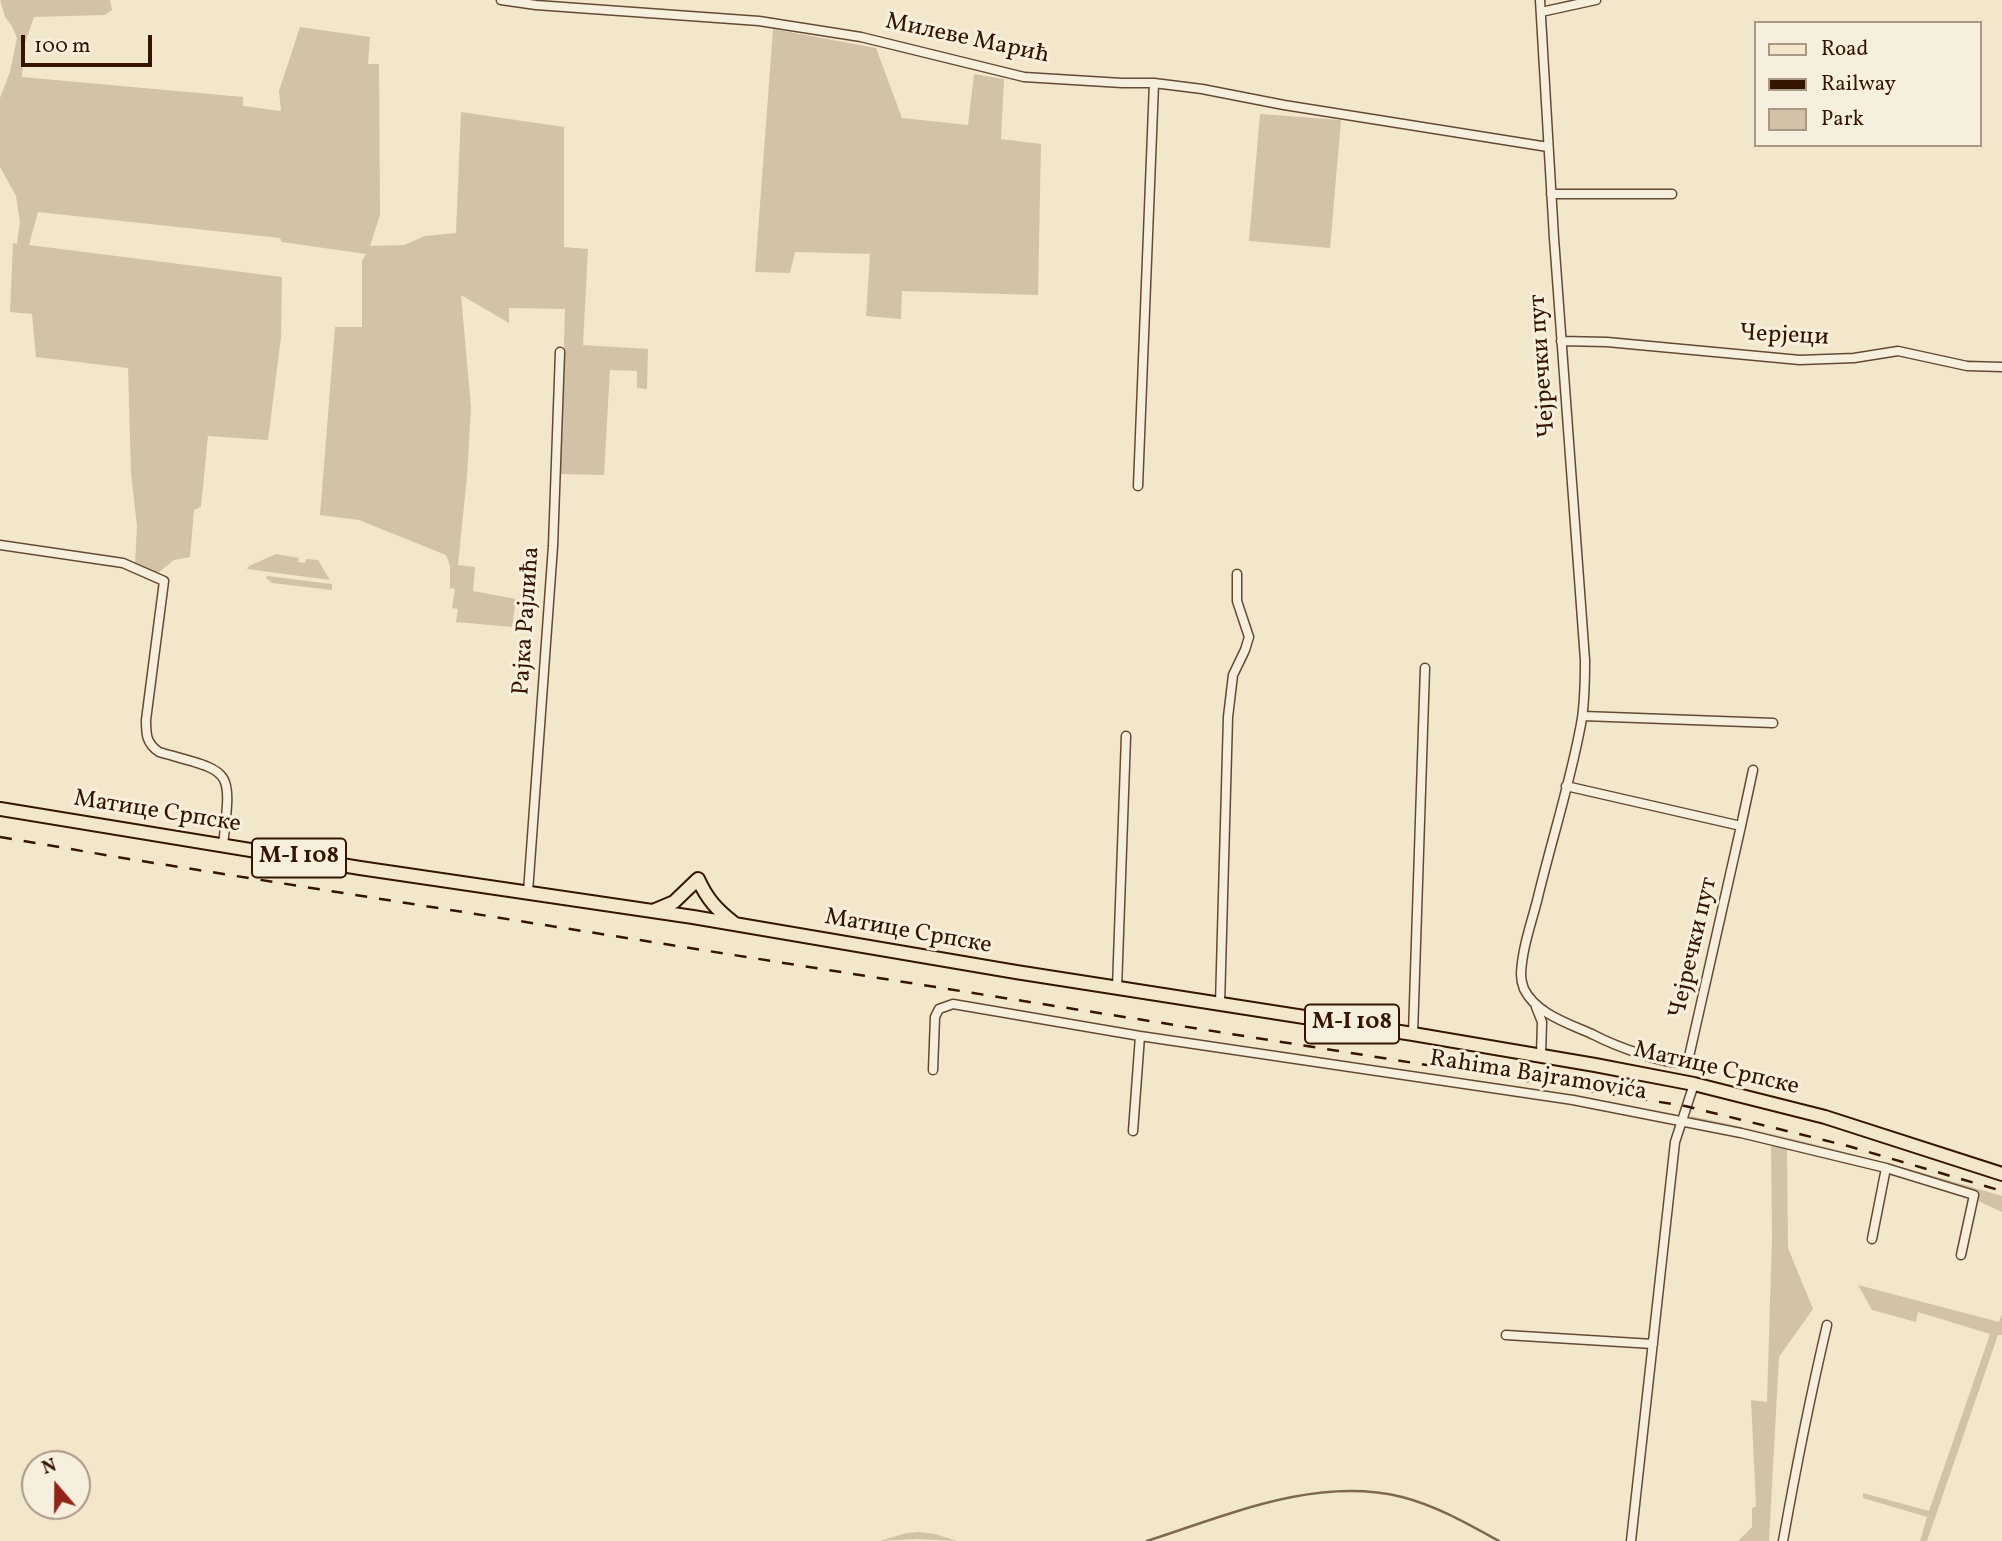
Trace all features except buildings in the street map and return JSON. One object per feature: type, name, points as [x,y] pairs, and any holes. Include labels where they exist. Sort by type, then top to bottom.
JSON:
[{"type":"main road","name":"Матице Српске","points":[[0,809],[360,868],[692,917],[1541,1055],[1694,1084],[1825,1117],[2002,1174]]},
{"type":"main road","points":[[652,911],[674,902],[698,879],[713,906],[738,925]]},
{"type":"street","name":"Милеве Мaрић","points":[[501,0],[536,5],[759,21],[861,37],[1024,77],[1154,83],[1548,147]]},
{"type":"street","name":"Чејречки пут","points":[[1540,0],[1561,341],[1586,660],[1583,716],[1527,939],[1521,973],[1522,985],[1534,1005],[1600,1038],[1663,1060],[1681,1064],[1688,1061],[1753,770]]},
{"type":"street","points":[[1541,12],[1596,0]]},
{"type":"street","points":[[1138,486],[1154,83]]},
{"type":"street","points":[[1551,194],[1672,194]]},
{"type":"street","name":"Черјеци","points":[[1561,341],[1607,342],[1800,360],[1854,358],[1898,351],[1967,366],[2002,367]]},
{"type":"street","name":"Рајка Рајлића","points":[[528,892],[553,545],[560,352]]},
{"type":"street","points":[[0,545],[123,564],[164,581],[146,720],[147,740],[159,752],[212,767],[223,777],[229,792],[223,845]]},
{"type":"street","points":[[1220,1004],[1224,786],[1233,675],[1249,637],[1237,601],[1237,574]]},
{"type":"street","points":[[1413,1034],[1425,668]]},
{"type":"street","points":[[1583,716],[1773,723]]},
{"type":"street","points":[[1117,988],[1126,736]]},
{"type":"street","points":[[1566,786],[1741,826]]},
{"type":"street","name":"Rahima Bajramovića","points":[[933,1070],[935,1017],[939,1009],[953,1004],[1140,1036],[1561,1098],[1680,1120],[1886,1168],[1974,1195],[1961,1255]]},
{"type":"street","points":[[1534,1005],[1542,1022],[1541,1055]]},
{"type":"street","points":[[1133,1131],[1140,1036]]},
{"type":"street","points":[[1631,1541],[1668,1196],[1680,1120],[1694,1084]]},
{"type":"street","points":[[1872,1240],[1886,1168]]},
{"type":"street","points":[[1783,1541],[1809,1400],[1827,1325]]},
{"type":"street","points":[[1506,1335],[1653,1344]]},
{"type":"green space","points":[[0,0],[110,0],[112,10],[105,15],[34,17],[24,46],[22,77],[243,97],[243,106],[281,111],[279,91],[300,27],[370,37],[368,64],[379,64],[380,215],[370,246],[404,245],[425,236],[456,233],[461,112],[564,127],[564,247],[588,249],[583,345],[648,349],[647,389],[637,388],[637,371],[610,370],[604,475],[560,474],[565,309],[509,308],[509,323],[461,295],[471,407],[458,565],[475,567],[473,591],[516,599],[512,627],[456,622],[458,609],[452,608],[455,589],[450,588],[450,566],[446,555],[359,520],[320,515],[335,327],[362,327],[362,261],[366,254],[282,242],[280,238],[38,212],[29,245],[282,277],[281,337],[268,440],[208,436],[201,507],[194,510],[190,557],[174,560],[158,573],[135,565],[137,526],[131,473],[128,368],[36,357],[32,314],[10,312],[13,243],[17,244],[20,222],[16,196],[0,167],[0,98],[10,72],[17,38],[5,17]]},
{"type":"green space","points":[[773,29],[876,48],[902,118],[968,125],[974,74],[1004,79],[1001,139],[1041,144],[1038,295],[902,291],[901,319],[866,316],[870,254],[795,252],[790,273],[755,272]]},
{"type":"green space","points":[[1260,114],[1341,120],[1330,248],[1249,241]]},
{"type":"green space","points":[[276,554],[299,558],[298,562],[305,563],[306,559],[318,560],[330,580],[247,569]]},
{"type":"green space","points":[[267,576],[332,584],[332,590],[272,583]]},
{"type":"green space","points":[[1691,1116],[1848,1153],[2002,1196],[2002,1212],[1972,1198],[1974,1193],[1690,1123]]},
{"type":"green space","points":[[1771,1146],[1787,1147],[1788,1248],[1813,1309],[1779,1357],[1769,1541],[1738,1541],[1752,1527],[1752,1508],[1756,1506],[1751,1400],[1767,1402],[1772,1236]]},
{"type":"green space","points":[[1858,1285],[1999,1322],[2002,1314],[2002,1335],[1998,1335],[1927,1541],[1920,1541],[1927,1517],[1863,1498],[1863,1493],[1929,1511],[1990,1334],[1918,1312],[1916,1322],[1872,1310]]},
{"type":"green space","points":[[920,1532],[957,1541],[880,1541],[906,1533]]},
{"type":"waterway","points":[[1147,1541],[1273,1501],[1337,1491],[1370,1492],[1402,1497],[1428,1505],[1499,1541]]},
{"type":"railway","points":[[0,837],[1685,1106],[1848,1146],[2002,1191]]}]
